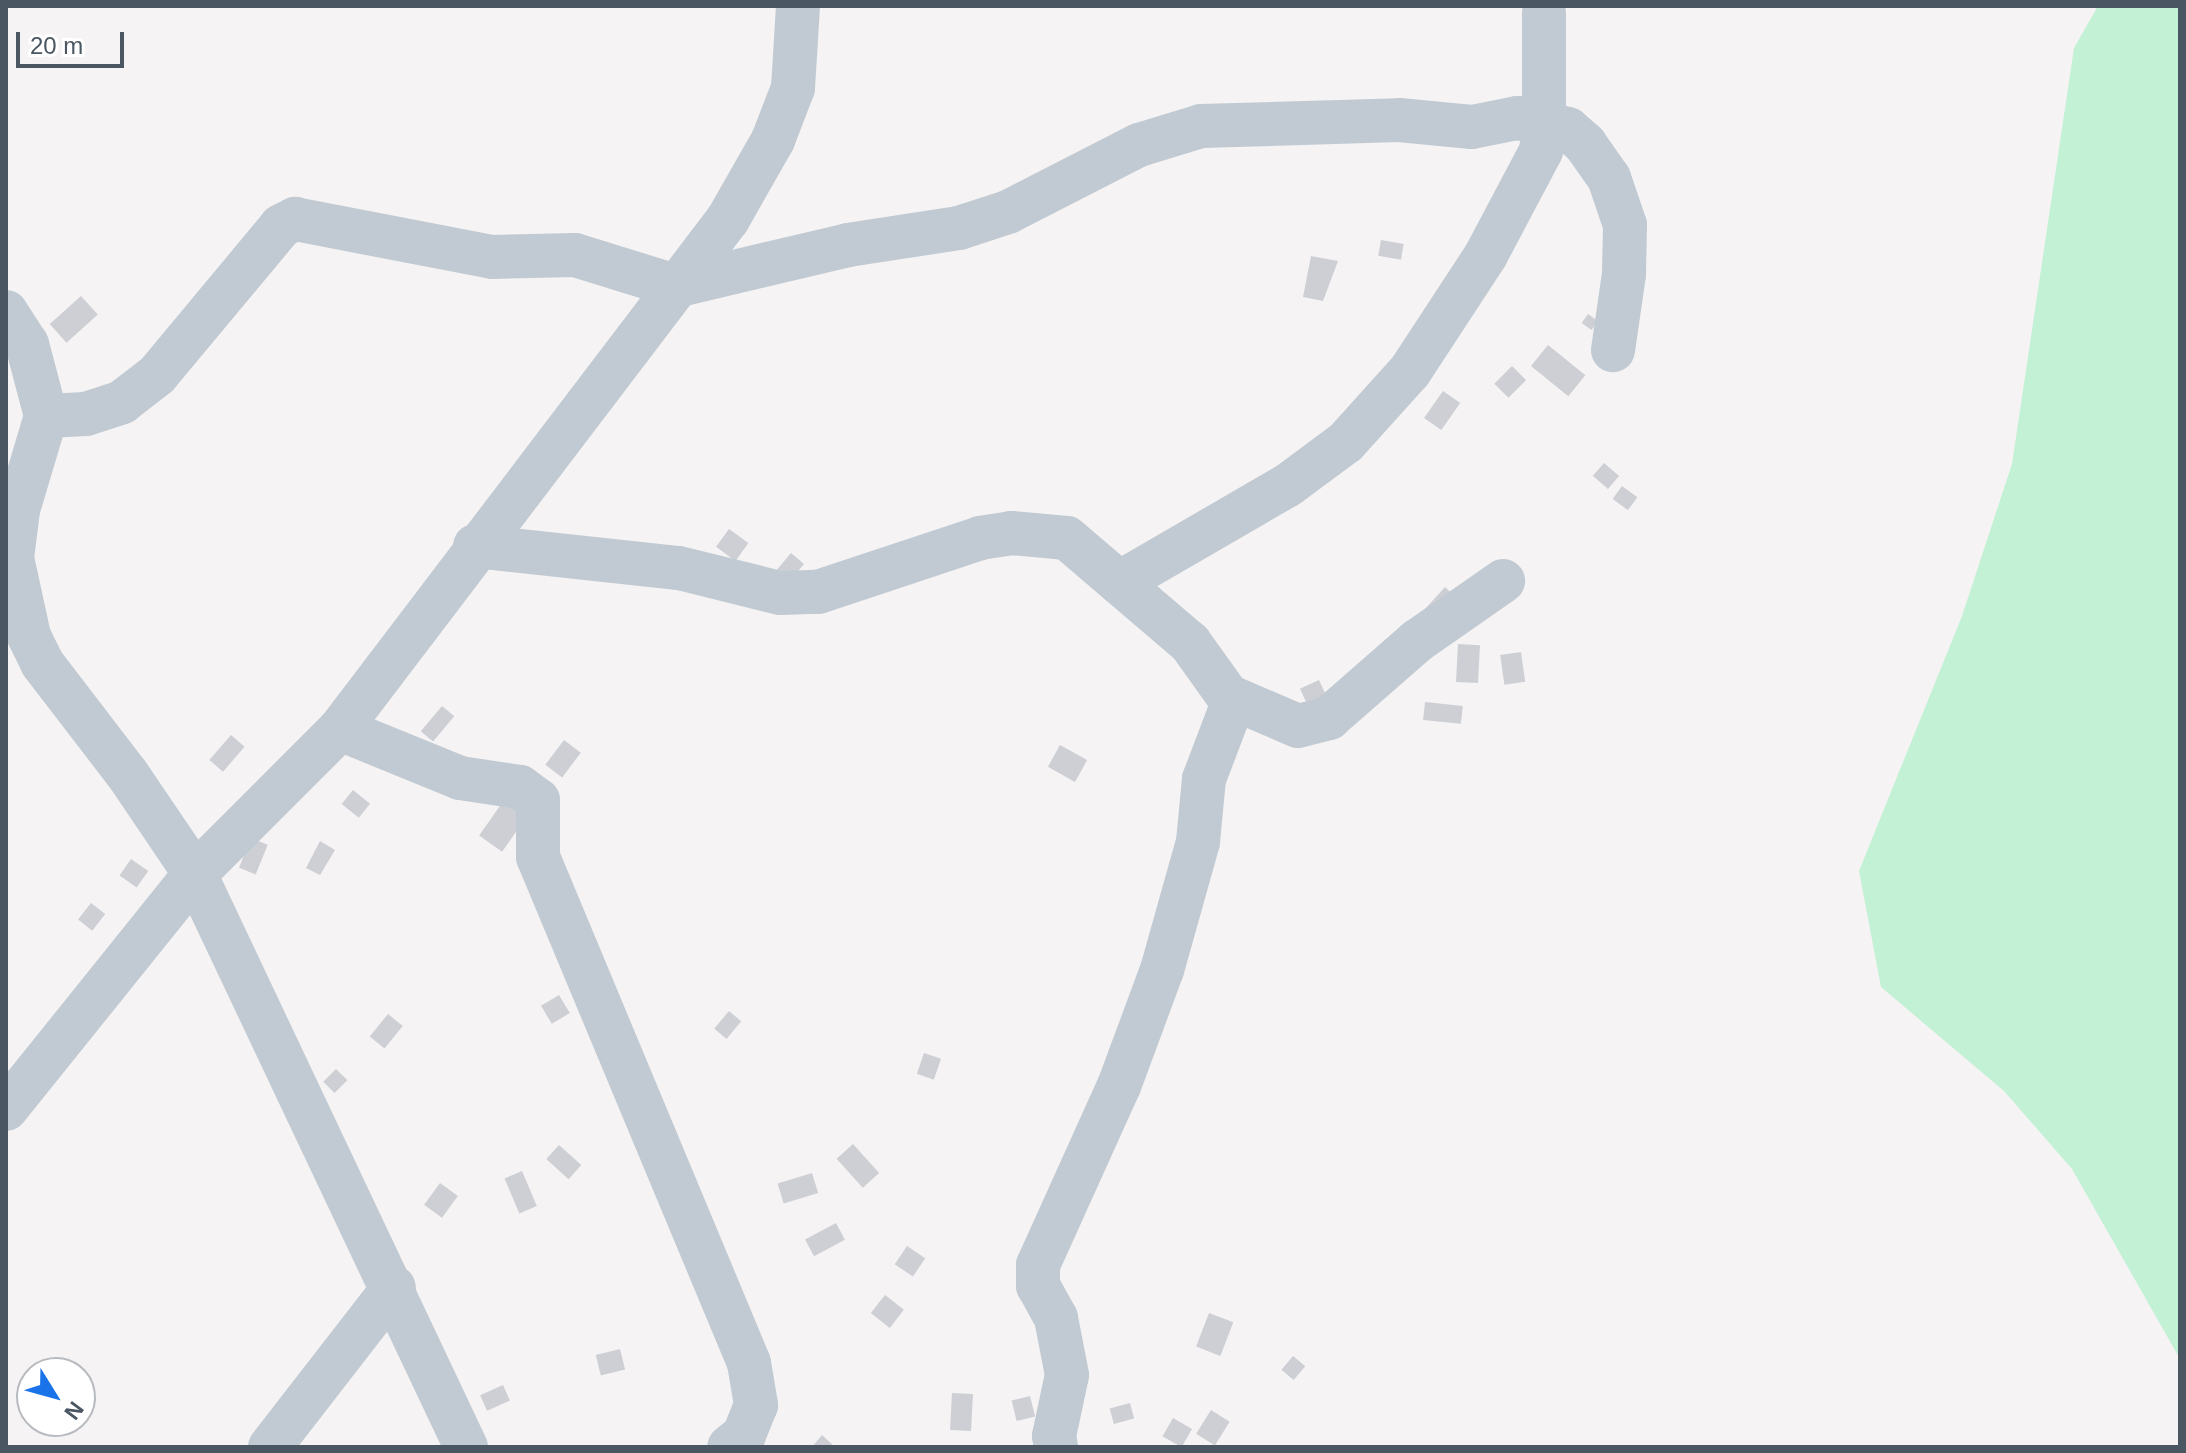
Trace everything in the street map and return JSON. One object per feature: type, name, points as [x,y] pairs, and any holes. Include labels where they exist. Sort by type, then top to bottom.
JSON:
[{"type":"street","points":[[6,1109],[195,874],[340,729],[475,546],[543,466],[728,219],[773,140],[793,88],[798,6]]},
{"type":"street","points":[[1119,583],[1288,485],[1346,442],[1410,371],[1486,255],[1541,151],[1549,8]]},
{"type":"street","points":[[46,416],[86,414],[122,402],[157,375],[281,226],[295,219],[492,257],[575,255],[675,286],[848,245],[959,228],[1008,212],[1139,145],[1201,126],[1399,120],[1472,127],[1517,118],[1568,129],[1585,144],[1619,200],[1625,225],[1624,274],[1613,350]]},
{"type":"street","points":[[6,312],[27,344],[46,416],[18,510],[9,562],[29,636],[42,663],[128,775],[195,874],[394,1287],[466,1447]]},
{"type":"street","points":[[475,546],[679,568],[780,593],[805,592],[898,569],[980,538],[1049,535],[1082,547],[1190,643],[1234,700],[1263,707],[1298,726],[1329,718],[1417,641],[1503,581]]},
{"type":"street","points":[[1056,1447],[1054,1436],[1067,1375],[1056,1318],[1038,1286],[1038,1265],[1119,1086],[1162,970],[1198,842],[1204,779],[1234,700]]},
{"type":"street","points":[[340,729],[460,778],[520,787],[538,800],[538,857],[749,1363],[756,1405],[744,1435],[729,1447]]},
{"type":"street","points":[[270,1447],[394,1287]]},
{"type":"green space","points":[[2098,6],[2180,6],[2180,1359],[2072,1169],[2004,1091],[1881,987],[1859,871],[1962,616],[2012,464],[2074,48]]},
{"type":"building","points":[[1381,240],[1404,244],[1401,260],[1378,256]]},
{"type":"building","points":[[1311,256],[1338,261],[1323,301],[1303,297]]},
{"type":"building","points":[[81,296],[98,315],[67,343],[50,324]]},
{"type":"building","points":[[1588,314],[1598,321],[1592,330],[1582,323]]},
{"type":"building","points":[[1548,345],[1585,375],[1568,396],[1531,366]]},
{"type":"building","points":[[1512,366],[1526,380],[1508,398],[1494,384]]},
{"type":"building","points":[[1443,391],[1460,403],[1441,430],[1424,418]]},
{"type":"building","points":[[1604,463],[1619,476],[1608,489],[1593,476]]},
{"type":"building","points":[[1622,486],[1637,497],[1628,510],[1613,499]]},
{"type":"building","points":[[729,529],[748,543],[735,561],[716,547]]},
{"type":"building","points":[[791,553],[804,564],[783,589],[770,578]]},
{"type":"building","points":[[1445,587],[1458,599],[1425,609]]},
{"type":"building","points":[[1458,644],[1480,645],[1478,683],[1456,682]]},
{"type":"building","points":[[1521,652],[1525,682],[1504,685],[1500,655]]},
{"type":"building","points":[[1319,680],[1327,697],[1308,706],[1300,689]]},
{"type":"building","points":[[1425,702],[1463,706],[1461,724],[1423,720]]},
{"type":"building","points":[[442,706],[454,716],[433,742],[421,731]]},
{"type":"building","points":[[231,735],[245,747],[223,772],[209,760]]},
{"type":"building","points":[[564,740],[581,753],[562,777],[545,765]]},
{"type":"building","points":[[1060,745],[1087,760],[1075,782],[1048,767]]},
{"type":"building","points":[[353,790],[370,804],[359,818],[342,804]]},
{"type":"building","points":[[509,793],[532,809],[502,852],[479,836]]},
{"type":"building","points":[[251,838],[268,845],[256,874],[239,868]]},
{"type":"building","points":[[320,841],[335,850],[320,875],[306,868]]},
{"type":"building","points":[[131,859],[148,871],[137,887],[120,875]]},
{"type":"building","points":[[91,903],[105,914],[92,931],[78,920]]},
{"type":"building","points":[[559,995],[570,1013],[552,1024],[541,1006]]},
{"type":"building","points":[[729,1011],[741,1021],[726,1039],[714,1029]]},
{"type":"building","points":[[388,1014],[403,1026],[385,1048],[370,1037]]},
{"type":"building","points":[[924,1053],[941,1059],[934,1080],[917,1074]]},
{"type":"building","points":[[336,1069],[347,1080],[335,1093],[323,1082]]},
{"type":"building","points":[[853,1144],[879,1173],[863,1188],[837,1159]]},
{"type":"building","points":[[559,1145],[581,1165],[569,1179],[546,1159]]},
{"type":"building","points":[[522,1171],[537,1206],[519,1213],[505,1178]]},
{"type":"building","points":[[812,1173],[818,1193],[784,1204],[778,1184]]},
{"type":"building","points":[[440,1183],[458,1196],[442,1218],[424,1205]]},
{"type":"building","points":[[836,1223],[845,1240],[814,1256],[805,1239]]},
{"type":"building","points":[[907,1246],[925,1258],[913,1277],[895,1264]]},
{"type":"building","points":[[885,1295],[904,1310],[890,1328],[871,1313]]},
{"type":"building","points":[[1209,1313],[1233,1322],[1220,1356],[1196,1347]]},
{"type":"building","points":[[620,1349],[625,1369],[601,1375],[596,1355]]},
{"type":"building","points":[[1293,1356],[1305,1366],[1294,1380],[1281,1370]]},
{"type":"building","points":[[503,1385],[510,1401],[487,1411],[480,1395]]},
{"type":"building","points":[[952,1393],[973,1394],[971,1431],[950,1430]]},
{"type":"building","points":[[1030,1396],[1035,1416],[1017,1421],[1012,1401]]},
{"type":"building","points":[[1130,1403],[1134,1418],[1114,1424],[1110,1408]]},
{"type":"building","points":[[1211,1410],[1230,1422],[1215,1445],[1196,1434]]},
{"type":"building","points":[[1173,1418],[1192,1429],[1182,1447],[1162,1436]]},
{"type":"building","points":[[822,1435],[835,1447],[812,1447]]}]
